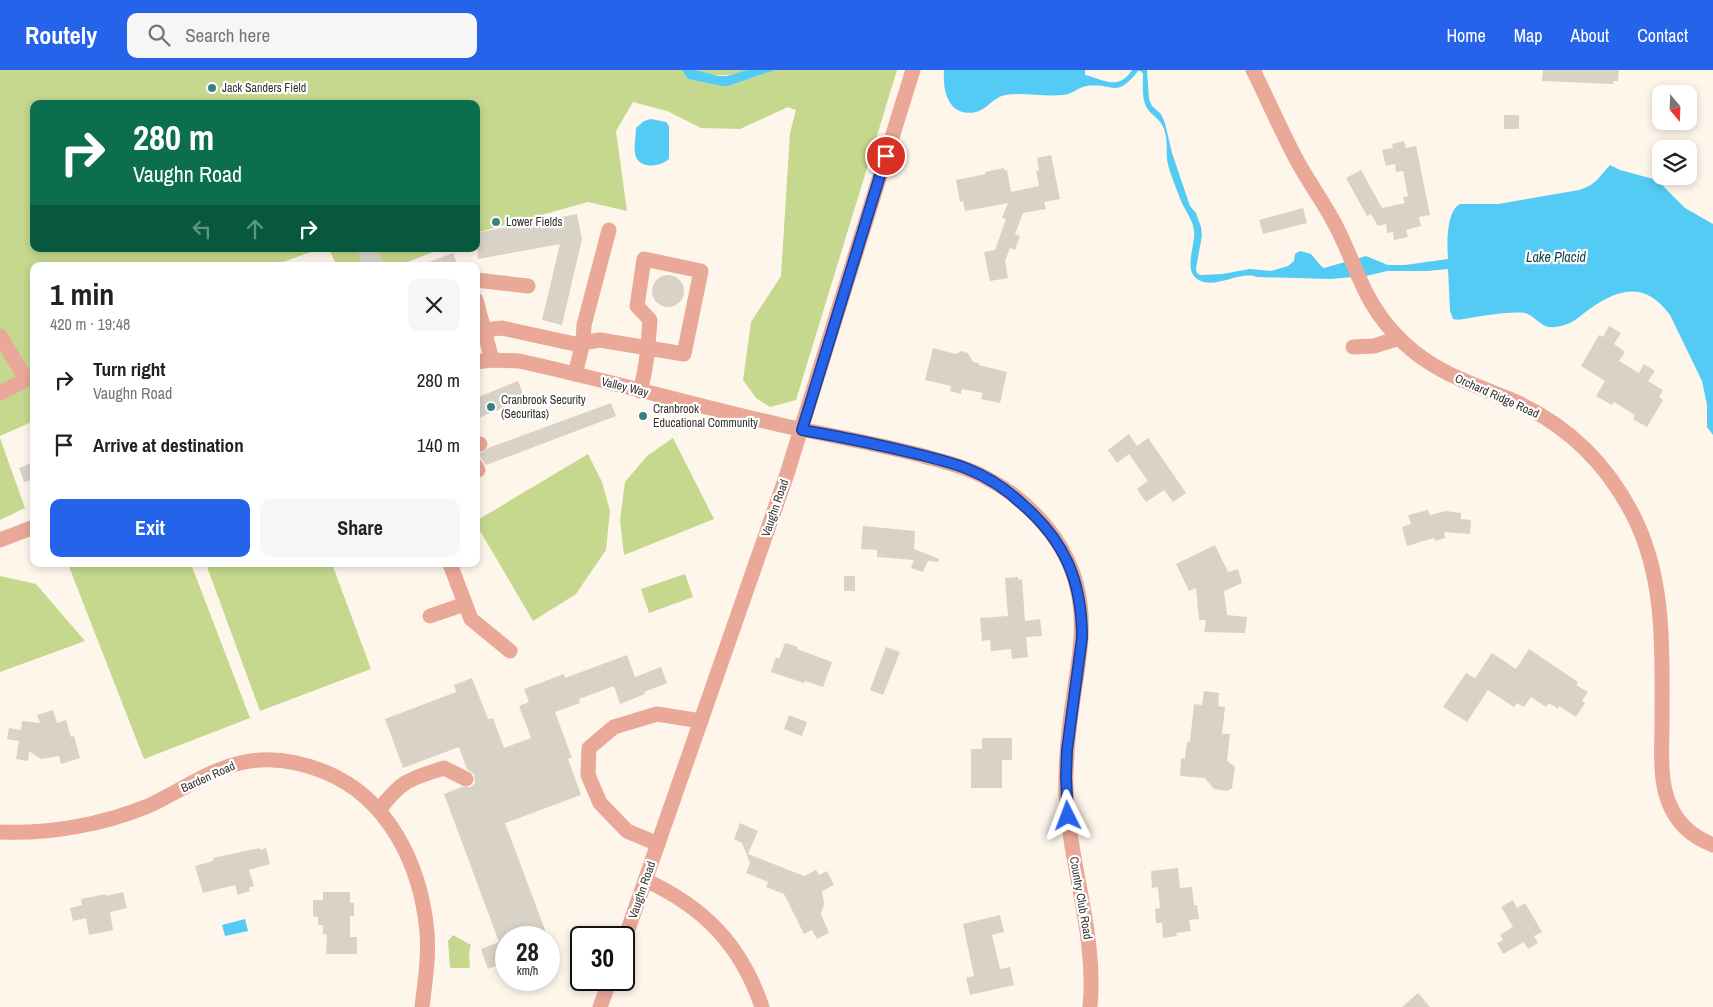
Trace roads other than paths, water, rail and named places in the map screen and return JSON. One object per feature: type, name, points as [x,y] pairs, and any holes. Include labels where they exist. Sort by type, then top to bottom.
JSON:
[{"type":"street","name":"Vaughn Road","points":[[629,926],[802,430],[913,70]]},
{"type":"street","name":"Orchard Ridge Road","points":[[1253,70],[1293,154],[1328,210],[1356,274],[1374,309],[1399,338],[1424,360],[1448,374],[1526,407],[1567,432],[1598,461],[1620,491],[1644,540],[1650,558],[1658,598],[1661,631],[1663,769],[1669,803],[1682,826],[1688,832],[1702,841],[1713,845]]},
{"type":"street","points":[[575,374],[584,343],[584,325],[609,230]]},
{"type":"street","points":[[484,330],[502,328],[575,344],[600,340],[648,348],[684,354],[701,271],[644,259],[637,306],[650,320],[648,348],[646,372],[640,391]]},
{"type":"street","points":[[480,280],[528,286]]},
{"type":"street","points":[[480,315],[492,360]]},
{"type":"street","points":[[0,336],[30,378],[0,393]]},
{"type":"street","points":[[1353,347],[1374,346],[1399,338]]},
{"type":"street","name":"Valley Way","points":[[480,362],[519,361],[802,430]]},
{"type":"street","name":"Country Club Road","points":[[802,430],[883,445],[968,469],[1010,492],[1046,527],[1066,557],[1076,582],[1082,622],[1081,646],[1067,750],[1066,792],[1069,834],[1089,936],[1092,973],[1090,1007]]},
{"type":"street","points":[[0,540],[30,529]]},
{"type":"street","points":[[451,567],[472,619],[510,650]]},
{"type":"street","points":[[430,616],[465,604]]},
{"type":"street","points":[[658,844],[627,831],[600,803],[588,775],[589,748],[614,727],[657,714],[701,721]]},
{"type":"street","name":"Barden Road","points":[[0,832],[64,828],[115,817],[148,806],[220,769],[240,763],[277,759],[316,768],[336,776],[349,783],[379,810],[398,835],[406,850],[420,890],[427,933],[427,960],[422,1007]]},
{"type":"street","points":[[379,810],[393,791],[406,781],[420,776],[444,768],[466,779]]},
{"type":"street","points":[[645,880],[683,900],[712,923],[740,959],[752,980],[762,1007]]},
{"type":"street","points":[[600,1007],[606,991]]},
{"type":"water","points":[[682,70],[695,70],[718,76],[727,76],[747,70],[775,70],[728,86],[721,86],[688,79]]},
{"type":"water","name":"Lake Placid","points":[[944,70],[1085,70],[1085,75],[1116,82],[1122,80],[1132,70],[1147,70],[1149,99],[1152,106],[1161,114],[1165,123],[1172,153],[1190,206],[1196,213],[1201,227],[1202,235],[1196,269],[1200,275],[1222,274],[1250,269],[1271,271],[1288,266],[1294,261],[1295,254],[1300,251],[1311,254],[1324,268],[1366,256],[1388,265],[1405,265],[1448,259],[1450,221],[1455,208],[1460,204],[1498,204],[1579,190],[1593,183],[1610,165],[1620,170],[1652,179],[1652,185],[1662,185],[1685,208],[1713,224],[1713,435],[1707,427],[1707,405],[1702,381],[1670,315],[1652,297],[1643,293],[1623,293],[1602,301],[1571,322],[1561,326],[1550,327],[1525,313],[1493,314],[1461,320],[1453,319],[1450,311],[1448,269],[1387,271],[1366,276],[1330,279],[1242,276],[1219,282],[1204,282],[1197,279],[1191,269],[1193,227],[1169,169],[1164,129],[1160,121],[1146,107],[1143,94],[1143,74],[1141,71],[1138,71],[1131,80],[1120,87],[1087,86],[1062,95],[1005,95],[982,110],[970,113],[963,112],[952,105],[946,95]]},
{"type":"water","points":[[651,119],[666,122],[669,126],[669,159],[657,165],[643,164],[636,157],[635,151],[636,128],[644,121]]},
{"type":"water","points":[[245,919],[248,931],[225,936],[222,925]]},
{"type":"place","name":"Jack Sanders Field","points":[[212,88]]},
{"type":"place","name":"Lower Fields","points":[[496,222]]},
{"type":"place","name":"Cranbrook Security (Securitas)","points":[[491,407]]},
{"type":"place","name":"Cranbrook Educational Community","points":[[643,416]]}]
